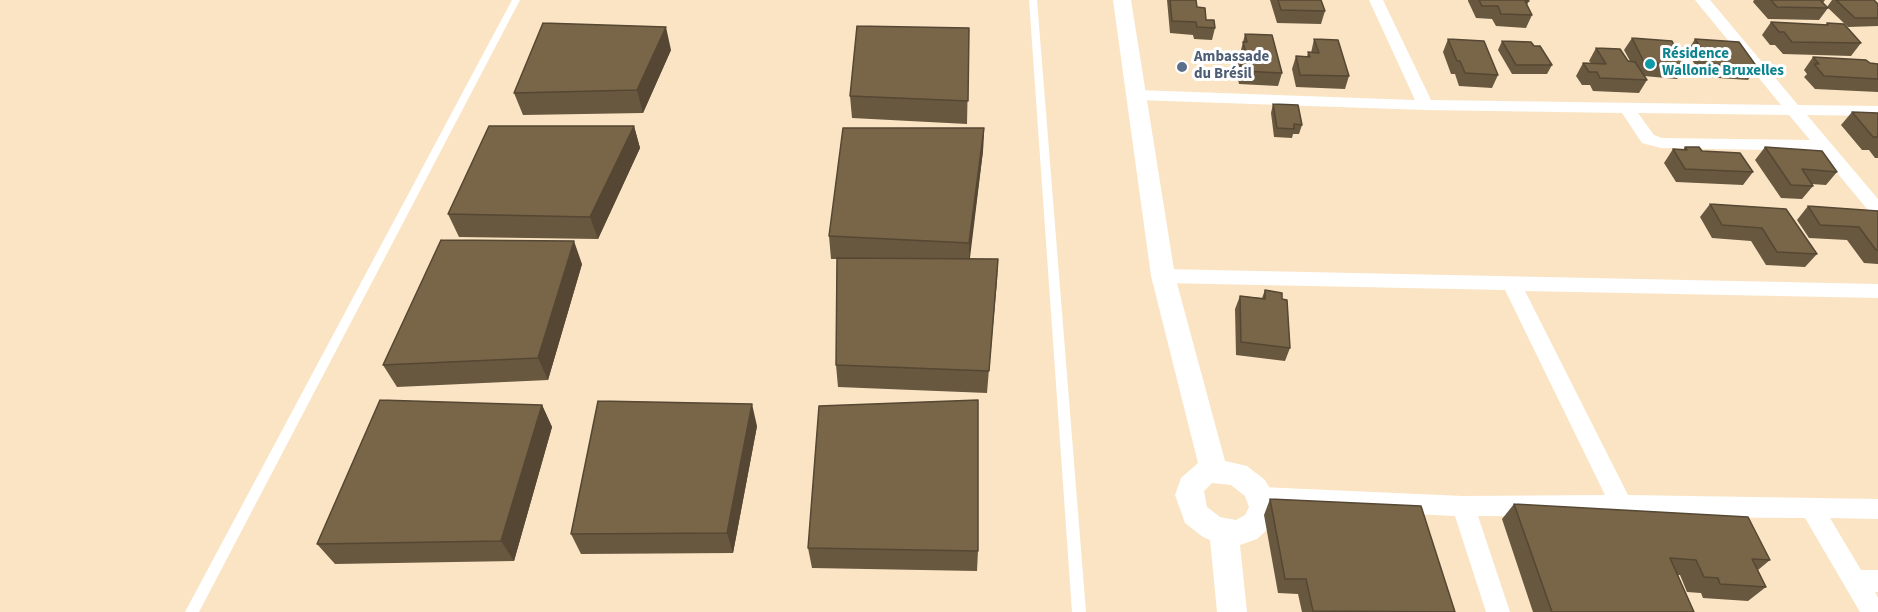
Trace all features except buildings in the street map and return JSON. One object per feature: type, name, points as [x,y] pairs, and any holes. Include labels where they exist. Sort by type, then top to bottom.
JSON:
[{"type":"street","points":[[1122,0],[1163,276],[1214,471]]},
{"type":"street","points":[[1376,0],[1425,105]]},
{"type":"street","points":[[1702,0],[1878,211]]},
{"type":"street","points":[[1137,95],[1425,105],[1878,111]]},
{"type":"street","points":[[1627,108],[1648,139],[1661,143],[1823,146]]},
{"type":"street","points":[[1163,276],[1878,291]]},
{"type":"street","points":[[1512,285],[1621,505]]},
{"type":"street","points":[[1214,471],[1237,474],[1255,488],[1261,497],[1263,507],[1261,517],[1255,524],[1246,530],[1224,532],[1213,528],[1195,514],[1189,495],[1196,479],[1214,471]]},
{"type":"street","points":[[1261,497],[1462,506],[1621,505],[1878,509]]},
{"type":"street","points":[[1462,506],[1498,612]]},
{"type":"street","points":[[1811,508],[1866,581],[1873,612]]},
{"type":"street","points":[[1224,532],[1232,612]]},
{"type":"lane","points":[[192,612],[516,0]]},
{"type":"lane","points":[[1033,0],[1079,612]]},
{"type":"place","name":"Résidence Wallonie Bruxelles","points":[[1650,64]]},
{"type":"place","name":"Ambassade du Brésil","points":[[1182,67]]}]
